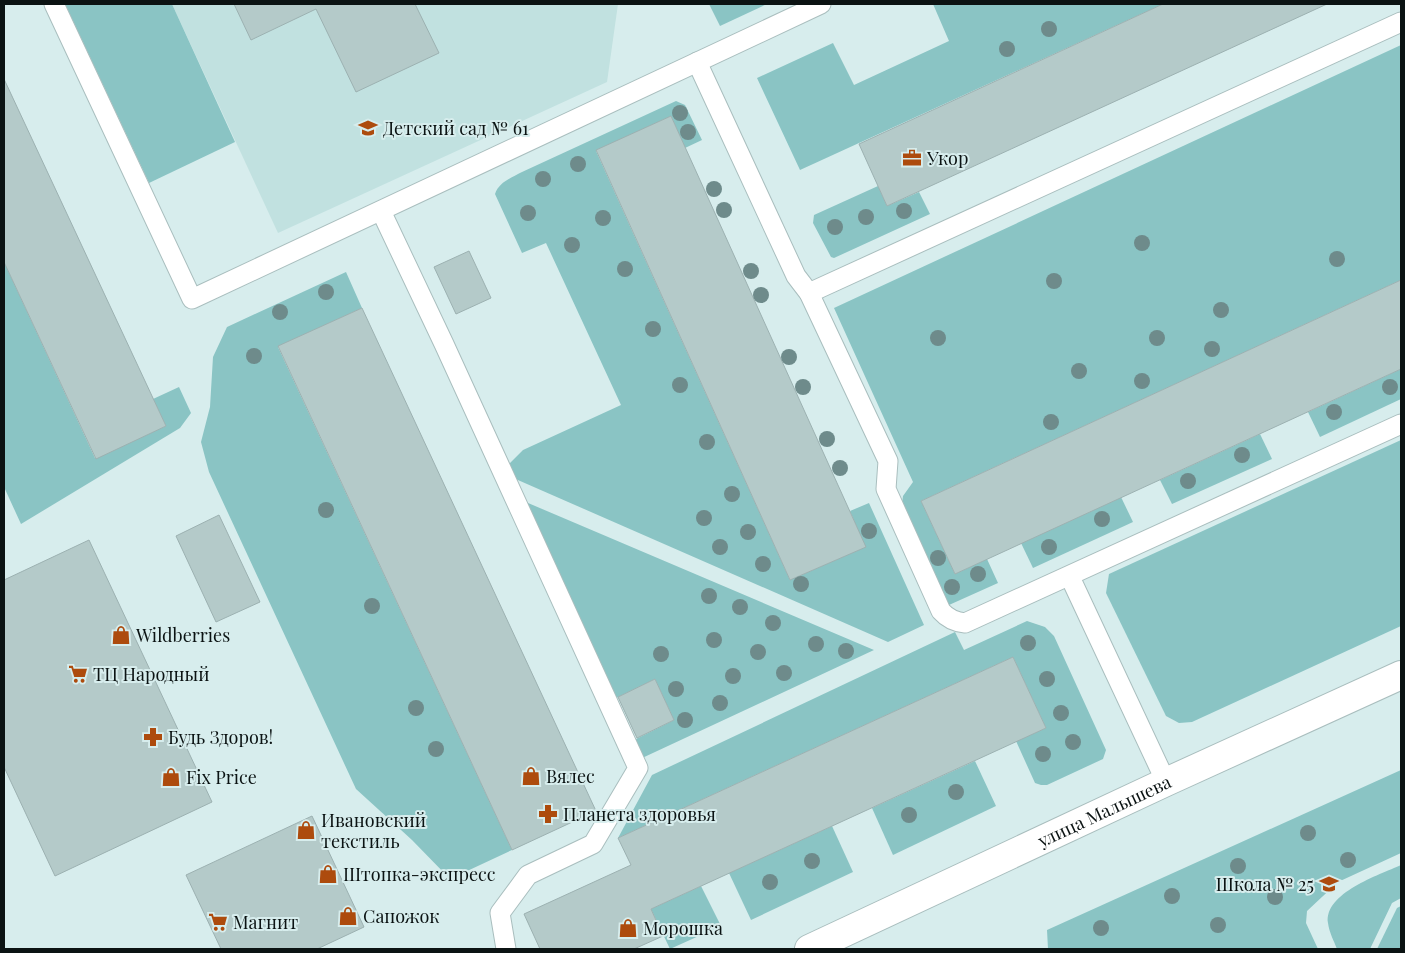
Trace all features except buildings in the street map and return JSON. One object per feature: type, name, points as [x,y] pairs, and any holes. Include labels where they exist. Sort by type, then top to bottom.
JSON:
[{"type":"street","name":"улица Малышева","points":[[809,949],[1166,782],[1401,675]]},
{"type":"lane","points":[[54,4],[192,299],[821,4]]},
{"type":"lane","points":[[809,293],[1401,22]]},
{"type":"lane","points":[[697,62],[796,276],[809,293],[888,461],[886,488],[941,611],[946,618],[965,624],[1401,424]]},
{"type":"lane","points":[[381,211],[638,768],[593,844],[528,875],[500,913],[506,949]]},
{"type":"lane","points":[[1070,577],[1166,782]]},
{"type":"shaded area","points":[[65,4],[172,4],[235,142],[149,183]]},
{"type":"shaded area","name":"Детский сад № 61","points":[[172,4],[618,4],[607,82],[278,233]]},
{"type":"shaded area","points":[[709,4],[767,4],[720,26]]},
{"type":"shaded area","points":[[933,4],[1163,4],[800,170],[757,78],[833,43],[854,85],[949,41]]},
{"type":"shaded area","points":[[1401,45],[1401,280],[921,501],[955,574],[987,559],[998,583],[949,605],[902,504],[903,496],[913,482],[834,308]]},
{"type":"shaded area","points":[[676,101],[685,105],[702,140],[685,148],[671,116],[596,151],[790,580],[865,547],[850,511],[869,503],[924,625],[888,642],[511,477],[507,466],[523,450],[621,405],[546,243],[522,253],[495,194],[502,183],[510,178]]},
{"type":"shaded area","points":[[878,186],[887,206],[919,192],[930,214],[834,258],[831,257],[813,223],[814,215]]},
{"type":"shaded area","points":[[4,262],[95,458],[166,426],[153,399],[179,387],[191,413],[180,428],[21,524],[4,487]]},
{"type":"shaded area","points":[[346,272],[362,308],[278,347],[512,850],[450,879],[412,840],[356,789],[209,472],[201,442],[210,407],[213,357],[227,327]]},
{"type":"shaded area","points":[[1401,369],[1401,399],[1320,437],[1308,412]]},
{"type":"shaded area","points":[[1260,434],[1272,459],[1172,504],[1160,480]]},
{"type":"shaded area","points":[[1401,440],[1401,626],[1192,722],[1179,723],[1166,716],[1106,593],[1109,574]]},
{"type":"shaded area","points":[[1121,497],[1133,522],[1033,568],[1021,543]]},
{"type":"shaded area","points":[[521,500],[874,650],[640,759],[632,741],[674,720],[655,679],[612,700]]},
{"type":"shaded area","points":[[1027,621],[1045,627],[1054,636],[1106,750],[1103,759],[1047,785],[1035,783],[1016,741],[1046,728],[1013,657],[618,838],[652,775],[955,632],[964,650]]},
{"type":"shaded area","points":[[975,761],[996,806],[893,855],[872,808]]},
{"type":"shaded area","points":[[1401,770],[1401,853],[1338,882],[1307,911],[1306,923],[1318,949],[1048,949],[1047,930]]},
{"type":"shaded area","points":[[832,826],[853,872],[751,920],[729,873]]},
{"type":"shaded area","points":[[1401,865],[1401,898],[1392,903],[1370,949],[1337,949],[1328,923],[1329,912],[1335,903],[1355,886]]},
{"type":"shaded area","points":[[701,886],[721,926],[670,949],[651,909]]},
{"type":"shaded area","points":[[1401,906],[1401,949],[1377,949],[1397,908]]},
{"type":"place","name":"Детский сад № 61","points":[[368,128]]},
{"type":"place","name":"Укор","points":[[912,158]]},
{"type":"place","name":"Wildberries","points":[[121,635]]},
{"type":"place","name":"ТЦ Народный","points":[[78,674]]},
{"type":"place","name":"Будь Здоров!","points":[[153,737]]},
{"type":"place","name":"Вялес","points":[[531,776]]},
{"type":"place","name":"Fix Price","points":[[171,777]]},
{"type":"place","name":"Планета здоровья","points":[[548,814]]},
{"type":"place","name":"Ивановский текстиль","points":[[306,830]]},
{"type":"place","name":"Штопка-экспресс","points":[[328,874]]},
{"type":"place","name":"Школа № 25","points":[[1329,884]]},
{"type":"place","name":"Сапожок","points":[[348,916]]},
{"type":"place","name":"Магнит","points":[[218,922]]},
{"type":"place","name":"Морошка","points":[[628,928]]}]
